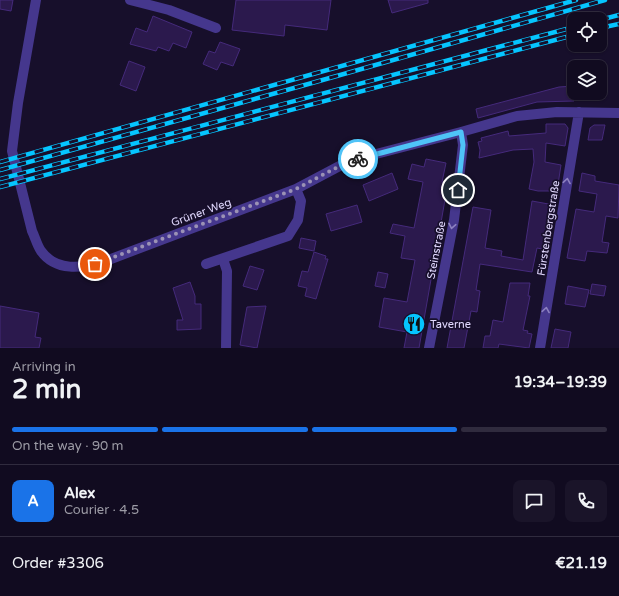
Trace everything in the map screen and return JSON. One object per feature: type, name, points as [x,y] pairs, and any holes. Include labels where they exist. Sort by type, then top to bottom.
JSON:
[{"type":"street","name":"Grüner Weg","points":[[36,0],[18,103],[12,151],[32,231],[41,250],[48,258],[69,267],[87,267],[296,189],[349,161],[517,116],[534,113],[619,113]]},
{"type":"street","points":[[130,0],[169,10],[216,28]]},
{"type":"street","name":"Fürstenbergstraße","points":[[540,348],[579,112]]},
{"type":"street","name":"Steinstraße","points":[[429,348],[454,220],[463,145],[461,132]]},
{"type":"street","points":[[206,264],[288,236],[298,220],[301,201],[296,189]]},
{"type":"street","points":[[223,259],[227,270],[226,348]]},
{"type":"building","points":[[0,0],[13,0],[11,11],[0,9]]},
{"type":"building","points":[[236,0],[331,0],[327,30],[285,25],[284,36],[232,30]]},
{"type":"building","points":[[388,0],[428,0],[428,3],[392,13]]},
{"type":"building","points":[[153,16],[192,32],[186,48],[173,43],[169,51],[158,47],[156,51],[130,44],[136,28],[147,32]]},
{"type":"building","points":[[220,42],[240,49],[233,66],[221,62],[217,70],[203,64],[209,51],[215,53]]},
{"type":"building","points":[[129,61],[145,67],[136,91],[120,85]]},
{"type":"building","points":[[567,86],[567,100],[574,101],[537,102],[478,118],[476,109],[559,87]]},
{"type":"building","points":[[546,124],[565,124],[568,128],[565,146],[546,143],[545,162],[561,165],[557,191],[538,191],[529,189],[534,162],[533,149],[513,150],[479,158],[480,150],[478,142],[482,141],[481,138],[508,131],[509,136],[546,133]]},
{"type":"building","points":[[594,125],[605,125],[602,140],[588,140],[590,128]]},
{"type":"building","points":[[426,159],[446,163],[442,182],[444,183],[443,188],[445,188],[444,194],[446,194],[419,348],[404,348],[407,332],[379,327],[384,298],[407,302],[415,260],[401,258],[405,236],[390,233],[393,224],[414,228],[423,182],[408,179],[412,164],[424,167]]},
{"type":"building","points":[[392,173],[398,189],[369,201],[363,185]]},
{"type":"building","points":[[582,173],[595,176],[595,181],[619,185],[618,218],[606,216],[602,242],[609,243],[607,253],[587,251],[585,261],[567,258],[576,209],[594,212],[597,194],[579,191]]},
{"type":"building","points":[[532,201],[554,205],[547,250],[537,248],[532,272],[480,264],[476,290],[480,291],[477,312],[471,311],[464,348],[447,348],[473,207],[491,210],[485,248],[502,251],[501,256],[523,260]]},
{"type":"building","points":[[357,205],[362,222],[331,231],[326,214]]},
{"type":"building","points":[[301,238],[316,241],[314,251],[299,248]]},
{"type":"building","points":[[314,252],[326,256],[325,259],[328,259],[316,299],[305,296],[307,288],[298,286],[302,271],[308,272]]},
{"type":"building","points":[[250,266],[264,270],[257,290],[243,286]]},
{"type":"building","points":[[378,272],[388,274],[385,288],[375,286]]},
{"type":"building","points":[[190,282],[195,296],[195,304],[201,304],[201,329],[177,330],[177,320],[183,320],[173,288]]},
{"type":"building","points":[[510,283],[530,283],[528,296],[530,296],[523,330],[532,334],[529,348],[499,344],[498,348],[483,348],[485,336],[490,336],[493,320],[503,322]]},
{"type":"building","points":[[592,284],[606,286],[604,296],[590,294]]},
{"type":"building","points":[[568,286],[589,290],[585,307],[565,304]]},
{"type":"building","points":[[0,306],[39,313],[35,337],[41,338],[39,348],[0,348]]},
{"type":"building","points":[[266,306],[257,348],[240,345],[247,307]]},
{"type":"building","points":[[555,329],[571,332],[568,348],[551,348]]},
{"type":"railway","points":[[0,162],[576,0]]},
{"type":"railway","points":[[0,170],[605,0]]},
{"type":"railway","points":[[607,18],[619,15]]},
{"type":"railway","points":[[607,27],[619,24]]},
{"type":"railway","points":[[0,179],[567,29]]},
{"type":"railway","points":[[0,187],[567,37]]},
{"type":"way so far","points":[[95,264],[296,189],[349,161],[358,159]]},
{"type":"place","name":"Taverne","points":[[414,324]]},
{"type":"route","points":[[358,159],[461,132],[463,145],[458,190]]}]
